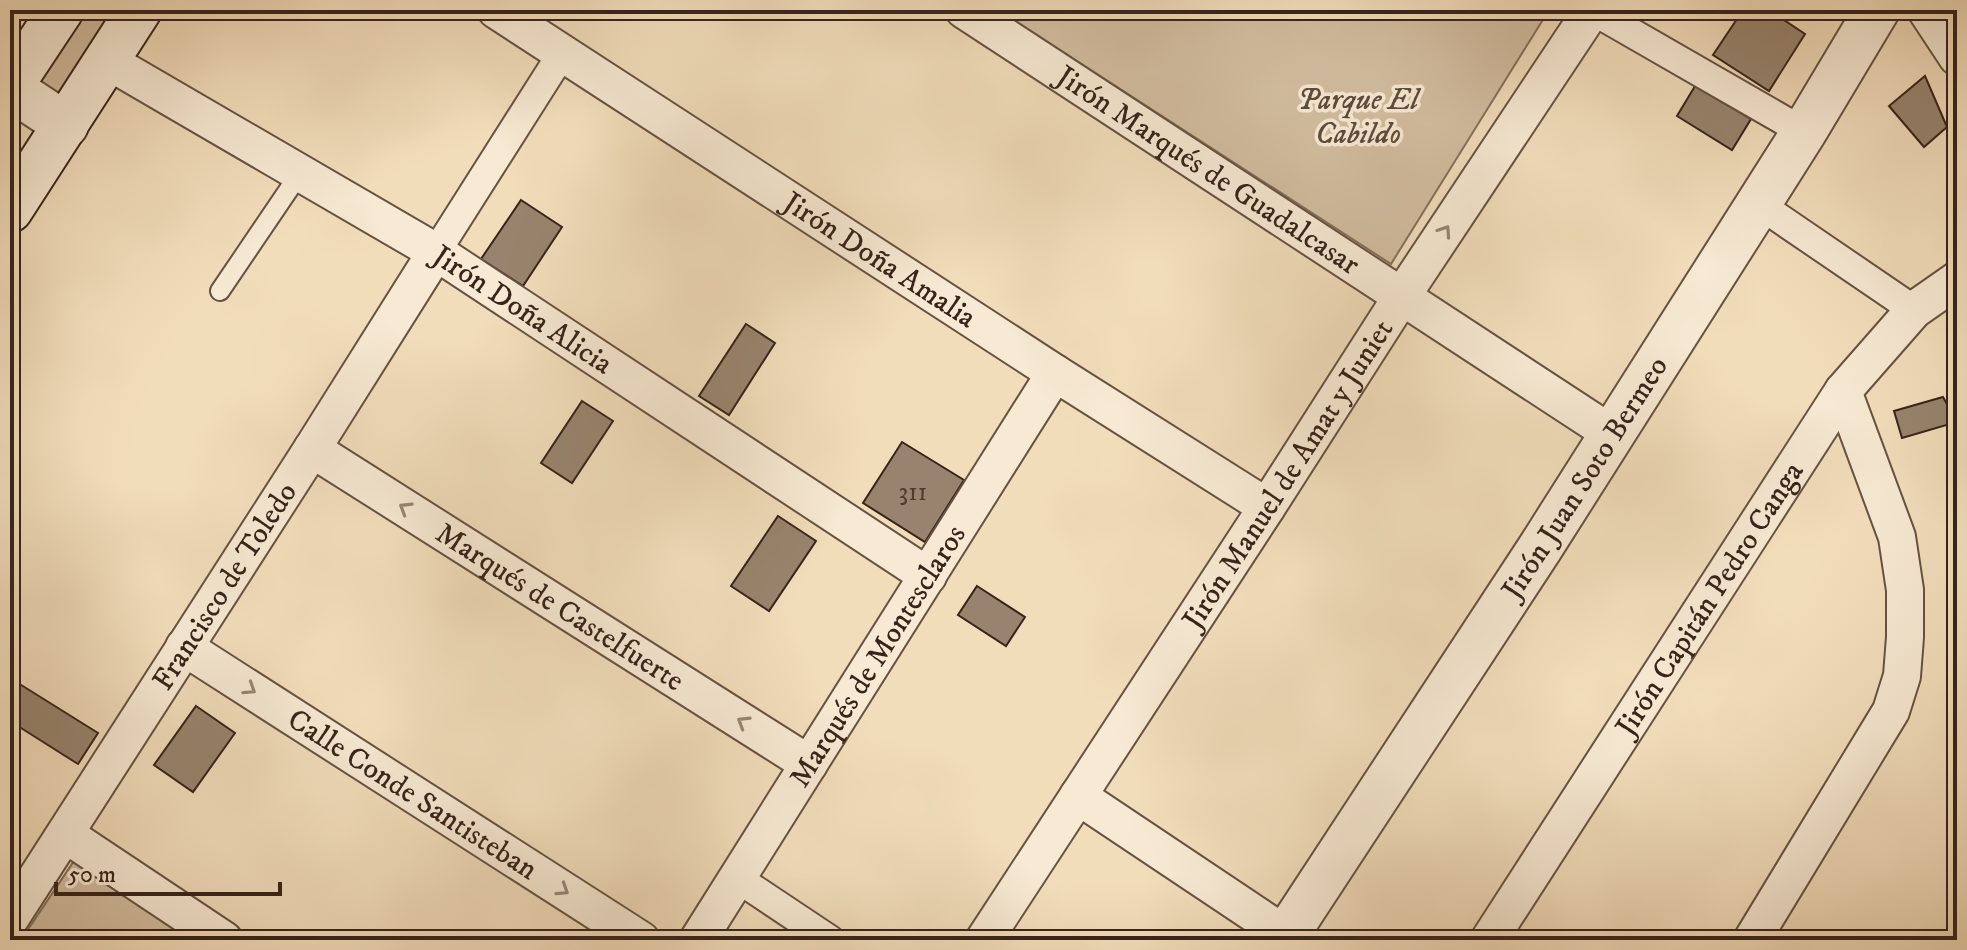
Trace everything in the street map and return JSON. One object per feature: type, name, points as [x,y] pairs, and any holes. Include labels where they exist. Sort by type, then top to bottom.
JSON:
[{"type":"street","points":[[61,10],[10,88],[66,125]]},
{"type":"street","points":[[10,210],[139,10]]},
{"type":"street","name":"Jirón Doña Amalia","points":[[496,10],[533,20],[563,52],[1055,373],[1267,507]]},
{"type":"street","name":"Jirón Marqués de Guadalcasar","points":[[964,10],[1612,434]]},
{"type":"street","points":[[1592,10],[1804,132]]},
{"type":"street","name":"Jirón Manuel de Amat y Juniet","points":[[984,940],[1402,296],[1592,10]]},
{"type":"street","name":"Jirón Juan Soto Bermeo","points":[[1284,938],[1540,548],[1804,132],[1877,10]]},
{"type":"street","points":[[1926,10],[1957,57]]},
{"type":"street","points":[[436,252],[563,52]]},
{"type":"street","name":"Jirón Doña Alicia","points":[[106,60],[436,252],[928,576]]},
{"type":"street","points":[[1757,203],[1914,310]]},
{"type":"street","name":"Francisco de Toledo","points":[[10,919],[436,252]]},
{"type":"street","name":"Jirón Capitán Pedro Canga","points":[[1489,940],[1843,391],[1914,310],[1957,280]]},
{"type":"street","name":"Marqués de Montesclaros","points":[[698,940],[1055,373]]},
{"type":"street","points":[[1752,940],[1891,711],[1902,676],[1905,590],[1897,537],[1843,391]]},
{"type":"street","name":"Marqués de Castelfuerte","points":[[312,449],[809,764]]},
{"type":"street","name":"Calle Conde Santisteban","points":[[184,647],[641,940]]},
{"type":"street","points":[[1078,796],[1284,938]]},
{"type":"street","points":[[65,834],[224,940]]},
{"type":"street","points":[[737,878],[830,940]]},
{"type":"lane","points":[[220,291],[300,173]]},
{"type":"green space","points":[[77,10],[130,10],[55,100],[40,89],[36,74]]},
{"type":"green space","name":"Parque El Cabildo","points":[[998,10],[1549,10],[1391,264]]},
{"type":"green space","points":[[78,855],[204,940],[21,940]]},
{"type":"building","points":[[1743,10],[1769,10],[1805,34],[1769,91],[1713,55]]},
{"type":"building","points":[[1925,76],[1947,127],[1924,147],[1889,106]]},
{"type":"building","points":[[1695,86],[1751,119],[1732,150],[1677,116]]},
{"type":"building","points":[[521,200],[562,227],[523,286],[481,259]]},
{"type":"building","points":[[746,324],[775,343],[729,415],[699,396]]},
{"type":"building","points":[[1943,397],[1957,422],[1902,438],[1894,411]]},
{"type":"building","points":[[582,401],[613,421],[572,483],[541,463]]},
{"type":"building","points":[[902,442],[964,480],[925,542],[863,503]]},
{"type":"building","points":[[778,516],[816,541],[769,611],[731,586]]},
{"type":"building","points":[[977,586],[1025,617],[1006,646],[958,615]]},
{"type":"building","points":[[10,678],[98,733],[78,764],[10,721]]},
{"type":"building","points":[[196,706],[235,733],[193,792],[154,765]]}]
